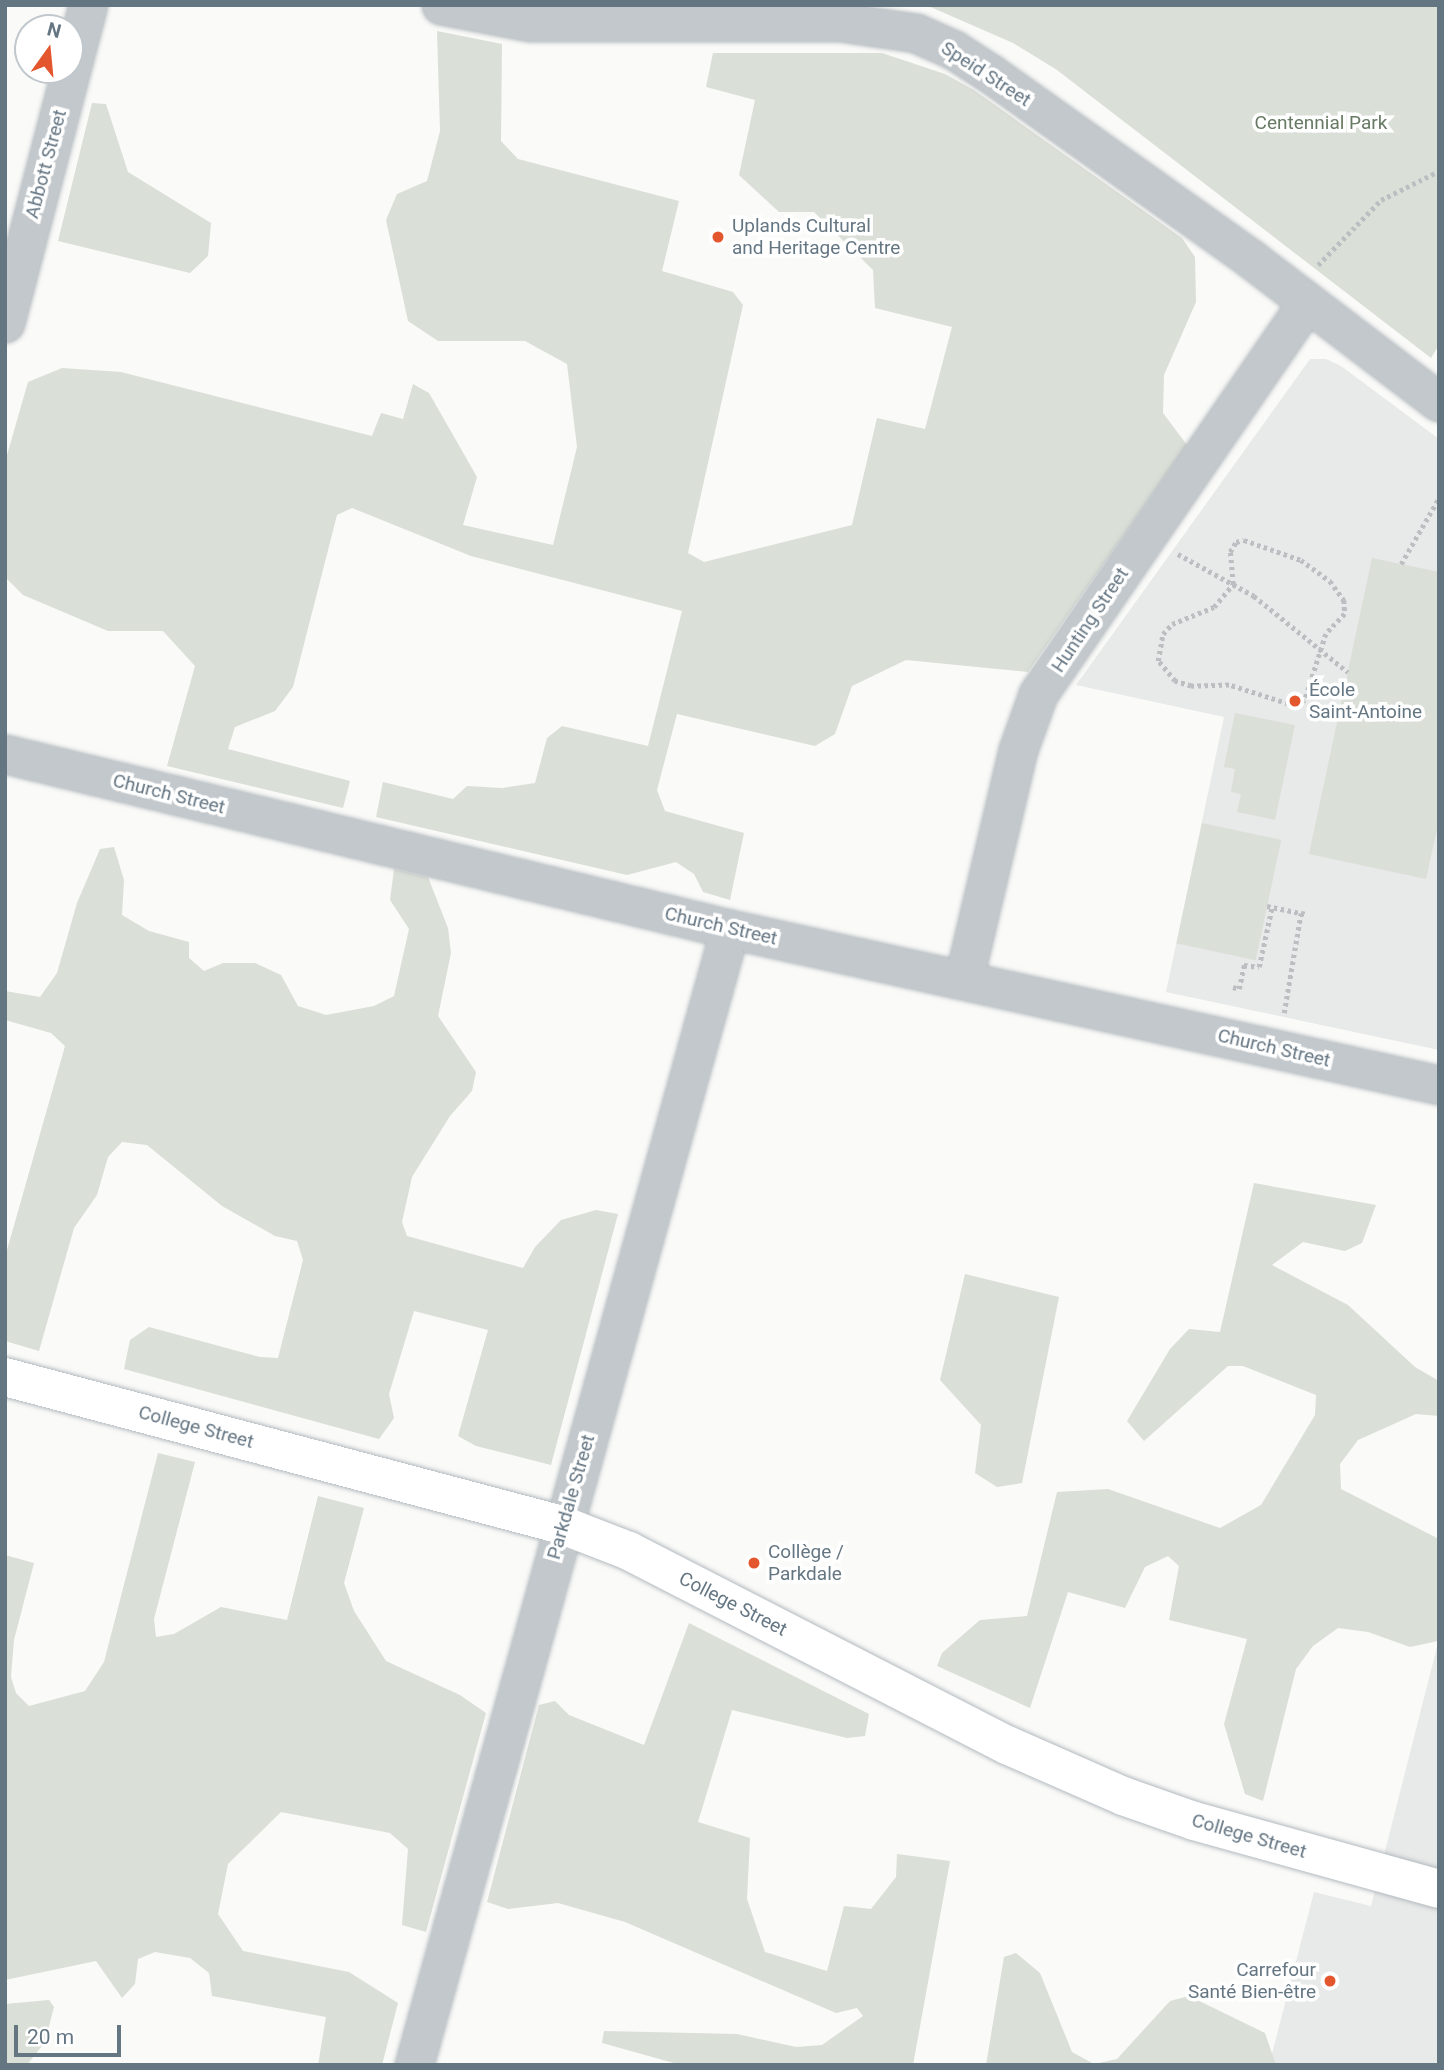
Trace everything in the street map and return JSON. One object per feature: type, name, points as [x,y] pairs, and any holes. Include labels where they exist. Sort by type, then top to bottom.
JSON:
[{"type":"street","name":"Abbott Street","points":[[5,323],[88,5]]},
{"type":"street","name":"Speid Street","points":[[441,5],[532,14],[840,22],[916,33],[954,50],[991,74],[1300,297],[1439,402]]},
{"type":"street","name":"Hunting Street","points":[[964,978],[1018,750],[1038,694],[1300,297]]},
{"type":"street","name":"Church Street","points":[[5,754],[730,929],[964,978],[1439,1085]]},
{"type":"street","name":"Parkdale Street","points":[[414,2065],[562,1525],[730,929]]},
{"type":"street","name":"College Street","points":[[5,1377],[562,1525],[629,1551],[1007,1745],[1123,1796],[1194,1821],[1439,1889]]},
{"type":"path","points":[[1300,297],[1381,200],[1439,171]]},
{"type":"path","points":[[1401,564],[1439,498]]},
{"type":"path","points":[[1236,541],[1257,541],[1301,560],[1329,581],[1344,600],[1345,614],[1320,648],[1305,701],[1295,706],[1229,685],[1191,686],[1175,681],[1158,661],[1163,634],[1172,624],[1214,607],[1233,584],[1230,552],[1236,541]]},
{"type":"path","points":[[1172,551],[1233,584],[1348,672]]},
{"type":"path","points":[[1233,987],[1238,989],[1244,965],[1259,967],[1269,906],[1304,913],[1278,1048]]},
{"type":"shaded area","name":"École Saint-Antoine","points":[[1310,359],[1326,359],[1341,366],[1439,439],[1439,1050],[1166,992],[1224,717],[1076,685]]},
{"type":"shaded area","points":[[1439,1639],[1439,2065],[1269,2065],[1314,1892],[1371,1906]]},
{"type":"green space","name":"Centennial Park","points":[[926,5],[1439,5],[1439,345],[1431,358],[1057,70],[1013,43]]},
{"type":"green space","points":[[437,31],[502,44],[501,141],[518,159],[679,201],[662,271],[733,292],[743,305],[688,553],[704,562],[852,525],[877,418],[925,429],[952,327],[875,308],[873,270],[814,212],[779,212],[739,175],[755,100],[706,87],[713,53],[882,53],[945,74],[974,90],[1182,238],[1195,257],[1196,302],[1164,375],[1163,413],[1187,445],[1028,672],[906,660],[852,686],[835,734],[815,746],[677,714],[657,790],[665,811],[744,833],[730,900],[703,892],[694,874],[676,862],[627,875],[376,817],[383,782],[453,799],[467,786],[502,788],[535,783],[547,738],[562,726],[648,746],[682,611],[471,556],[352,508],[337,515],[293,687],[275,711],[235,727],[228,749],[350,781],[343,808],[167,766],[195,666],[163,631],[108,631],[23,595],[5,577],[5,462],[28,382],[62,368],[121,372],[372,436],[381,413],[403,419],[413,384],[429,393],[477,477],[463,525],[553,545],[577,447],[567,364],[525,341],[438,341],[408,321],[386,220],[397,194],[427,181],[440,131]]},
{"type":"green space","points":[[92,103],[106,104],[128,172],[211,223],[208,256],[190,273],[58,241]]},
{"type":"green space","points":[[1372,558],[1439,572],[1439,820],[1426,879],[1309,854]]},
{"type":"green space","points":[[1235,713],[1295,725],[1275,820],[1237,812],[1241,794],[1231,792],[1235,769],[1224,767]]},
{"type":"green space","points":[[1202,823],[1281,840],[1256,960],[1176,943]]},
{"type":"green space","points":[[114,847],[124,880],[122,915],[149,931],[189,942],[189,958],[204,971],[223,963],[255,963],[281,975],[298,1006],[326,1015],[374,1006],[394,996],[409,929],[390,900],[394,869],[428,877],[448,928],[451,953],[438,1016],[476,1072],[472,1091],[450,1116],[412,1177],[402,1222],[407,1236],[523,1268],[535,1247],[561,1220],[596,1210],[618,1214],[551,1465],[476,1446],[458,1436],[488,1330],[414,1311],[389,1394],[394,1418],[379,1439],[124,1369],[130,1340],[149,1327],[260,1357],[278,1358],[303,1260],[297,1241],[275,1236],[222,1206],[147,1145],[122,1142],[108,1157],[97,1195],[74,1228],[39,1351],[5,1341],[5,1257],[65,1046],[51,1033],[5,1020],[5,991],[40,997],[57,973],[77,903],[100,849]]},
{"type":"green space","points":[[1254,1183],[1376,1205],[1362,1243],[1345,1251],[1303,1242],[1272,1265],[1348,1305],[1415,1367],[1439,1381],[1439,1416],[1416,1414],[1358,1440],[1340,1464],[1341,1489],[1439,1539],[1438,1641],[1410,1647],[1368,1632],[1338,1628],[1313,1646],[1296,1669],[1263,1801],[1245,1794],[1224,1724],[1247,1639],[1169,1620],[1179,1566],[1168,1556],[1145,1567],[1125,1608],[1068,1592],[1030,1708],[937,1666],[942,1653],[980,1620],[1027,1616],[1057,1492],[1108,1489],[1220,1528],[1261,1505],[1315,1415],[1316,1395],[1243,1366],[1228,1366],[1144,1441],[1127,1421],[1170,1349],[1189,1329],[1220,1332]]},
{"type":"green space","points":[[965,1274],[1059,1297],[1022,1483],[997,1487],[975,1473],[981,1425],[940,1380]]},
{"type":"green space","points":[[158,1453],[195,1462],[154,1619],[156,1637],[174,1634],[221,1607],[287,1620],[318,1496],[364,1508],[344,1583],[354,1611],[386,1661],[460,1695],[486,1713],[426,1932],[402,1925],[408,1849],[390,1833],[281,1812],[228,1864],[218,1914],[243,1951],[349,1972],[398,2003],[382,2065],[318,2065],[326,2017],[212,1996],[209,1973],[190,1958],[155,1952],[138,1959],[135,1984],[122,1998],[96,1961],[5,1980],[5,1555],[34,1563],[14,1640],[11,1677],[16,1693],[29,1706],[85,1691],[104,1662]]},
{"type":"green space","points":[[689,1623],[869,1714],[865,1736],[847,1738],[732,1710],[698,1822],[750,1838],[747,1899],[765,1952],[827,1971],[844,1906],[871,1909],[896,1877],[897,1854],[950,1861],[913,2065],[681,2065],[602,2043],[604,2031],[737,2034],[796,2047],[822,2045],[863,2016],[857,2008],[836,2013],[625,1922],[558,1903],[508,1909],[487,1902],[539,1705],[555,1701],[569,1715],[644,1745]]},
{"type":"green space","points":[[1016,1953],[1040,1973],[1072,2052],[1094,2064],[1117,2059],[1170,2001],[1189,1996],[1265,2033],[1276,2065],[986,2065],[1004,1957]]},
{"type":"green space","points":[[49,2000],[54,2007],[45,2042],[27,2065],[5,2065],[5,2004]]},
{"type":"place","name":"Uplands Cultural and Heritage Centre","points":[[718,237]]},
{"type":"place","name":"École Saint-Antoine","points":[[1295,701]]},
{"type":"place","name":"Collège / Parkdale","points":[[754,1563]]},
{"type":"place","name":"Carrefour Santé Bien-être","points":[[1330,1981]]}]
